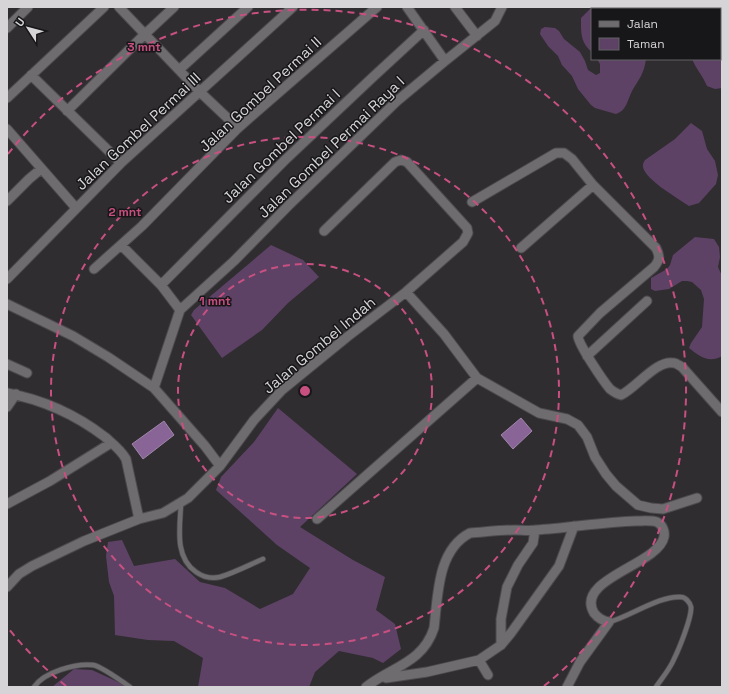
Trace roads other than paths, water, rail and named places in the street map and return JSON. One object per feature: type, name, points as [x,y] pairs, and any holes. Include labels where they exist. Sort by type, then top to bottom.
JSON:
[{"type":"street","points":[[7,28],[28,7]]},
{"type":"street","points":[[7,98],[104,7]]},
{"type":"street","points":[[119,7],[144,35],[200,92],[238,128]]},
{"type":"street","points":[[67,110],[174,7]]},
{"type":"street","points":[[179,70],[248,7]]},
{"type":"street","name":"Jalan Gombel Permai III","points":[[7,279],[121,163],[293,7]]},
{"type":"street","name":"Jalan Gombel Permai II","points":[[94,269],[122,246],[238,128],[377,7]]},
{"type":"street","points":[[407,7],[445,61]]},
{"type":"street","points":[[455,7],[477,36]]},
{"type":"street","name":"Jalan Gombel Permai Raya I","points":[[180,310],[234,261],[290,204],[397,101],[495,21],[502,7]]},
{"type":"street","name":"Jalan Gombel Permai I","points":[[161,285],[291,154],[424,30]]},
{"type":"street","points":[[31,75],[121,163]]},
{"type":"street","points":[[7,129],[76,208]]},
{"type":"street","points":[[472,202],[556,153],[564,153],[572,159],[593,185],[656,248],[660,255],[659,261],[654,267],[600,313],[578,336],[578,340],[587,356],[609,388],[615,393],[621,395],[628,392],[658,366],[667,363],[674,363],[682,367],[722,412]]},
{"type":"street","name":"Jalan Gombel Indah","points":[[7,587],[19,574],[32,566],[84,541],[139,519],[163,513],[180,503],[199,488],[220,466],[254,420],[282,390],[406,292],[463,242],[468,233],[467,228],[407,162],[401,160],[395,162],[324,231]]},
{"type":"street","points":[[7,201],[29,178],[41,169]]},
{"type":"street","points":[[521,248],[593,185]]},
{"type":"street","points":[[122,246],[161,285],[180,310],[154,388]]},
{"type":"street","points":[[406,292],[444,334],[477,378],[539,413],[567,419],[578,425],[587,437],[595,457],[606,474],[616,486],[638,505],[663,509],[697,498]]},
{"type":"street","points":[[587,356],[647,301]]},
{"type":"street","points":[[7,304],[73,336],[108,357],[154,388],[201,441],[220,466]]},
{"type":"street","points":[[7,364],[27,373]]},
{"type":"street","points":[[317,519],[477,378]]},
{"type":"street","points":[[7,407],[11,393],[38,400],[60,408],[89,425],[123,452],[126,459],[139,519]]},
{"type":"street","points":[[7,504],[50,481],[111,443]]},
{"type":"street","points":[[366,687],[417,656],[425,647],[431,636],[443,567],[457,542],[470,533],[535,530],[624,521],[647,520],[657,522],[662,526],[664,535],[663,542],[639,562],[604,582],[595,591],[591,600],[591,607],[597,617],[603,621],[609,622],[580,662],[568,687]]},
{"type":"street","points":[[376,680],[427,672],[479,660],[501,645],[559,566],[574,526]]},
{"type":"street","points":[[501,645],[501,619],[507,587],[518,565],[533,543],[535,530]]},
{"type":"street","points":[[479,660],[488,675]]},
{"type":"lane","points":[[180,503],[179,542],[181,552],[189,566],[201,576],[211,578],[220,577],[263,559]]},
{"type":"lane","points":[[609,622],[665,599],[681,597],[687,600],[691,606],[690,615],[681,641],[674,660],[656,687]]},
{"type":"lane","points":[[34,687],[44,678],[62,670],[73,666],[94,665],[130,687]]}]
